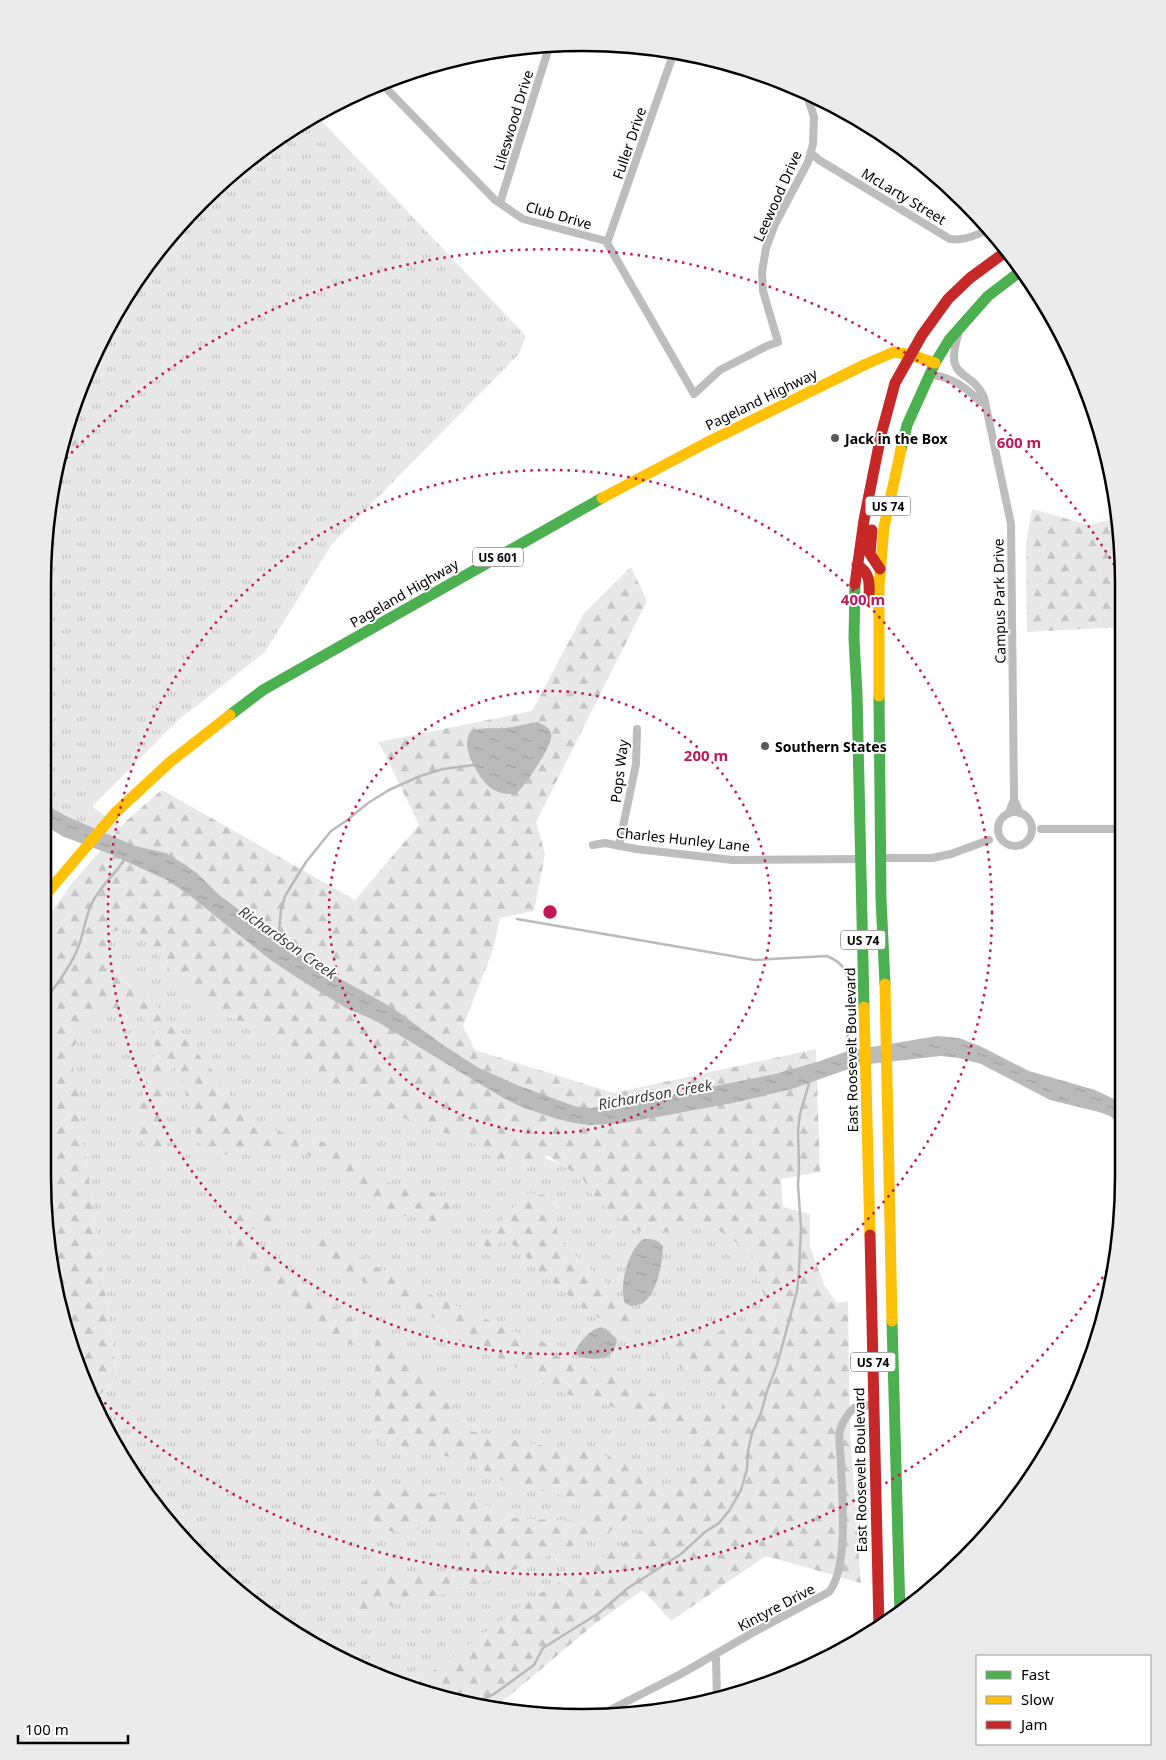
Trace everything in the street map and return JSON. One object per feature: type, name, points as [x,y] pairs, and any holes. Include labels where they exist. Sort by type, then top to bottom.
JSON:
[{"type":"highway","name":"East Roosevelt Boulevard","points":[[879,1618],[858,726],[854,639],[855,580],[864,520],[879,445],[895,383],[922,335],[948,299],[970,278],[1002,255]]},
{"type":"highway","name":"US 74","points":[[900,1604],[887,1018],[881,899],[878,656],[880,569],[884,526],[902,443],[907,425],[929,375],[949,340],[988,296],[1016,275]]},
{"type":"highway","name":"Pageland Highway","points":[[51,887],[115,813],[170,762],[264,690],[466,574],[706,443],[866,364],[894,352],[911,355],[935,363]]},
{"type":"highway","points":[[879,445],[882,458],[870,554],[880,569]]},
{"type":"highway","points":[[857,565],[865,568],[868,572],[870,626],[878,656]]},
{"type":"highway","points":[[858,726],[864,748],[867,771],[871,845],[874,852],[881,858]]},
{"type":"highway","points":[[861,858],[868,861],[873,867],[877,937],[884,974]]},
{"type":"highway","points":[[871,1246],[877,1267],[882,1386],[884,1393],[888,1397],[895,1399]]},
{"type":"highway","points":[[874,1404],[880,1407],[886,1416],[893,1548],[900,1560]]},
{"type":"street","name":"Lileswood Drive","points":[[500,204],[547,52]]},
{"type":"street","name":"Fuller Drive","points":[[608,243],[672,59]]},
{"type":"street","name":"Club Drive","points":[[387,89],[500,204],[522,219],[608,243]]},
{"type":"street","name":"Leewood Drive","points":[[608,243],[694,394],[720,370],[778,342],[763,291],[766,248],[775,224],[808,162],[814,144],[814,117],[809,102]]},
{"type":"street","name":"McLarty Street","points":[[811,153],[819,160],[950,239],[957,240],[976,236],[983,232]]},
{"type":"street","name":"Campus Park Drive","points":[[961,327],[954,351],[955,366],[961,374],[978,386],[984,397],[1010,524],[1014,800],[1009,813]]},
{"type":"street","points":[[929,375],[948,379],[985,404]]},
{"type":"street","name":"Pops Way","points":[[619,846],[636,764],[637,729]]},
{"type":"street","name":"Campus Park Drive","points":[[1014,800],[1020,813]]},
{"type":"street","points":[[1002,841],[998,831],[1000,820],[1009,813],[1020,813],[1029,819],[1032,830],[1029,838]]},
{"type":"street","points":[[1031,824],[1041,829],[1115,830]]},
{"type":"street","points":[[881,858],[932,858],[951,854],[989,840],[1002,841],[1012,846],[1018,846],[1041,829]]},
{"type":"street","points":[[989,840],[998,831]]},
{"type":"street","name":"Charles Hunley Lane","points":[[593,845],[605,842],[636,849],[733,860],[861,858]]},
{"type":"street","name":"Kintyre Drive","points":[[614,1708],[679,1675],[823,1596],[833,1587],[840,1569],[842,1555],[840,1433],[843,1422],[854,1408],[874,1404]]},
{"type":"street","points":[[716,1654],[717,1692]]},
{"type":"green space","points":[[321,120],[526,336],[519,354],[332,544],[265,652],[176,722],[92,807],[124,829],[430,1115],[768,1242],[773,1303],[705,1489],[420,1680],[407,1679],[380,1668],[317,1638],[259,1599],[232,1577],[183,1528],[161,1501],[122,1443],[99,1396],[117,1377],[68,1032],[119,839],[66,816],[51,807],[52,548],[61,479],[79,412],[106,348],[122,317],[161,259],[183,232],[232,183],[259,161]]},
{"type":"green space","points":[[73,431],[79,435],[68,474],[60,487]]},
{"type":"green space","points":[[1032,509],[1089,525],[1111,520],[1114,548],[1115,627],[1027,632],[1026,544]]},
{"type":"green space","points":[[631,567],[647,601],[536,822],[545,854],[534,911],[500,918],[493,950],[463,1026],[475,1050],[614,1093],[816,1049],[820,1172],[781,1179],[783,1207],[810,1214],[810,1246],[824,1285],[837,1303],[848,1301],[850,1434],[861,1583],[766,1556],[671,1621],[643,1590],[596,1623],[501,1702],[479,1699],[419,1683],[420,1680],[532,1598],[594,1563],[669,1512],[650,1502],[608,1532],[466,1589],[355,1613],[355,1585],[378,1577],[407,1572],[441,1576],[468,1563],[470,1536],[466,1523],[432,1523],[406,1534],[370,1527],[375,1485],[478,1500],[509,1518],[577,1521],[595,1509],[582,1501],[504,1481],[488,1472],[441,1454],[375,1441],[375,1331],[411,1359],[447,1393],[453,1415],[464,1430],[550,1447],[590,1450],[627,1464],[666,1489],[691,1478],[701,1466],[703,1448],[691,1435],[652,1423],[608,1405],[566,1394],[526,1374],[508,1362],[453,1338],[444,1323],[367,1284],[313,1249],[322,1236],[413,1287],[548,1344],[584,1365],[693,1411],[720,1414],[726,1389],[682,1369],[662,1349],[679,1337],[706,1339],[724,1329],[770,1314],[750,1252],[717,1229],[690,1222],[674,1232],[636,1231],[594,1198],[583,1179],[547,1155],[539,1164],[499,1162],[477,1145],[393,1114],[355,1087],[329,1081],[305,1060],[264,1030],[220,1014],[193,997],[132,925],[113,932],[104,956],[152,1000],[216,1075],[238,1105],[268,1129],[322,1142],[352,1158],[389,1183],[436,1193],[457,1212],[456,1223],[425,1221],[410,1216],[393,1216],[371,1200],[330,1160],[301,1154],[258,1150],[232,1152],[210,1161],[197,1138],[181,1074],[173,1066],[165,1091],[163,1150],[160,1161],[155,1163],[139,1135],[135,1105],[143,1095],[147,1079],[146,1068],[154,1054],[155,1034],[141,1015],[119,1007],[96,1012],[71,1051],[117,1377],[99,1396],[79,1348],[69,1315],[61,1281],[52,1212],[51,912],[73,882],[127,820],[162,790],[355,900],[419,825],[379,742],[532,711],[584,613]]},
{"type":"green space","points":[[529,1193],[544,1195],[553,1207],[558,1236],[568,1249],[614,1289],[618,1302],[628,1314],[642,1319],[632,1336],[606,1320],[590,1315],[566,1293],[539,1273],[524,1254],[506,1239],[490,1250],[481,1243]]},
{"type":"green space","points":[[247,1208],[282,1217],[246,1232],[268,1266],[343,1312],[361,1327],[357,1347],[326,1332],[239,1264],[224,1218]]},
{"type":"water","points":[[537,722],[551,732],[550,743],[542,759],[516,794],[501,793],[491,788],[481,778],[470,757],[467,745],[469,733],[481,729],[505,728]]},
{"type":"water","points":[[51,807],[66,816],[135,846],[166,853],[198,874],[218,894],[291,949],[393,1008],[443,1045],[479,1068],[517,1085],[574,1106],[591,1108],[645,1100],[775,1074],[848,1051],[937,1036],[959,1038],[980,1046],[1029,1071],[1095,1090],[1115,1100],[1115,1120],[1099,1112],[1050,1100],[981,1064],[959,1058],[941,1056],[860,1065],[792,1089],[733,1103],[624,1123],[590,1125],[554,1118],[505,1099],[376,1021],[346,1008],[268,958],[189,895],[167,880],[110,854],[64,837],[51,829]]},
{"type":"water","points":[[644,1239],[654,1240],[663,1246],[662,1260],[655,1285],[648,1299],[641,1304],[631,1306],[625,1303],[623,1296],[624,1278],[634,1250]]},
{"type":"water","points":[[601,1327],[617,1339],[612,1352],[609,1356],[599,1359],[579,1357],[575,1351],[580,1343],[589,1333]]},
{"type":"waterway","name":"Richardson Creek","points":[[278,942],[281,910],[285,896],[306,862],[331,831],[368,803],[389,790],[420,776],[443,769],[474,765]]},
{"type":"waterway","points":[[51,991],[75,954],[95,897],[124,860]]},
{"type":"waterway","points":[[517,919],[755,960],[827,956],[841,965],[848,978],[850,999],[848,1053]]},
{"type":"waterway","points":[[482,1699],[494,1694],[534,1665],[543,1648],[599,1613],[628,1588],[681,1554],[705,1532],[719,1523],[729,1511],[741,1490],[747,1469],[752,1433],[761,1413],[777,1365],[797,1291],[801,1228],[798,1184],[798,1130],[800,1114],[810,1080]]},
{"type":"traffic: fast","points":[[901,450],[907,425],[935,363],[949,340],[988,296],[1016,275]]},
{"type":"traffic: fast","points":[[230,715],[263,690],[602,498]]},
{"type":"traffic: fast","points":[[855,584],[854,639],[857,694],[864,1007]]},
{"type":"traffic: fast","points":[[879,696],[881,899],[885,984]]},
{"type":"traffic: fast","points":[[892,1321],[900,1604]]},
{"type":"traffic: slow","points":[[602,498],[706,443],[894,352],[911,355],[935,363]]},
{"type":"traffic: slow","points":[[879,696],[879,586],[884,527],[901,450]]},
{"type":"traffic: slow","points":[[51,888],[115,813],[170,762],[230,715]]},
{"type":"traffic: slow","points":[[885,984],[892,1321]]},
{"type":"traffic: slow","points":[[864,1007],[870,1235]]},
{"type":"traffic: jam","points":[[855,584],[864,520],[881,435],[895,383],[922,335],[948,299],[970,278],[1002,255]]},
{"type":"traffic: jam","points":[[872,530],[870,554],[880,569]]},
{"type":"traffic: jam","points":[[857,565],[862,568],[869,580],[869,601]]},
{"type":"traffic: jam","points":[[870,1235],[879,1618]]},
{"type":"place","name":"Jack in the Box","points":[[835,438]]},
{"type":"place","name":"Southern States","points":[[765,746]]}]
